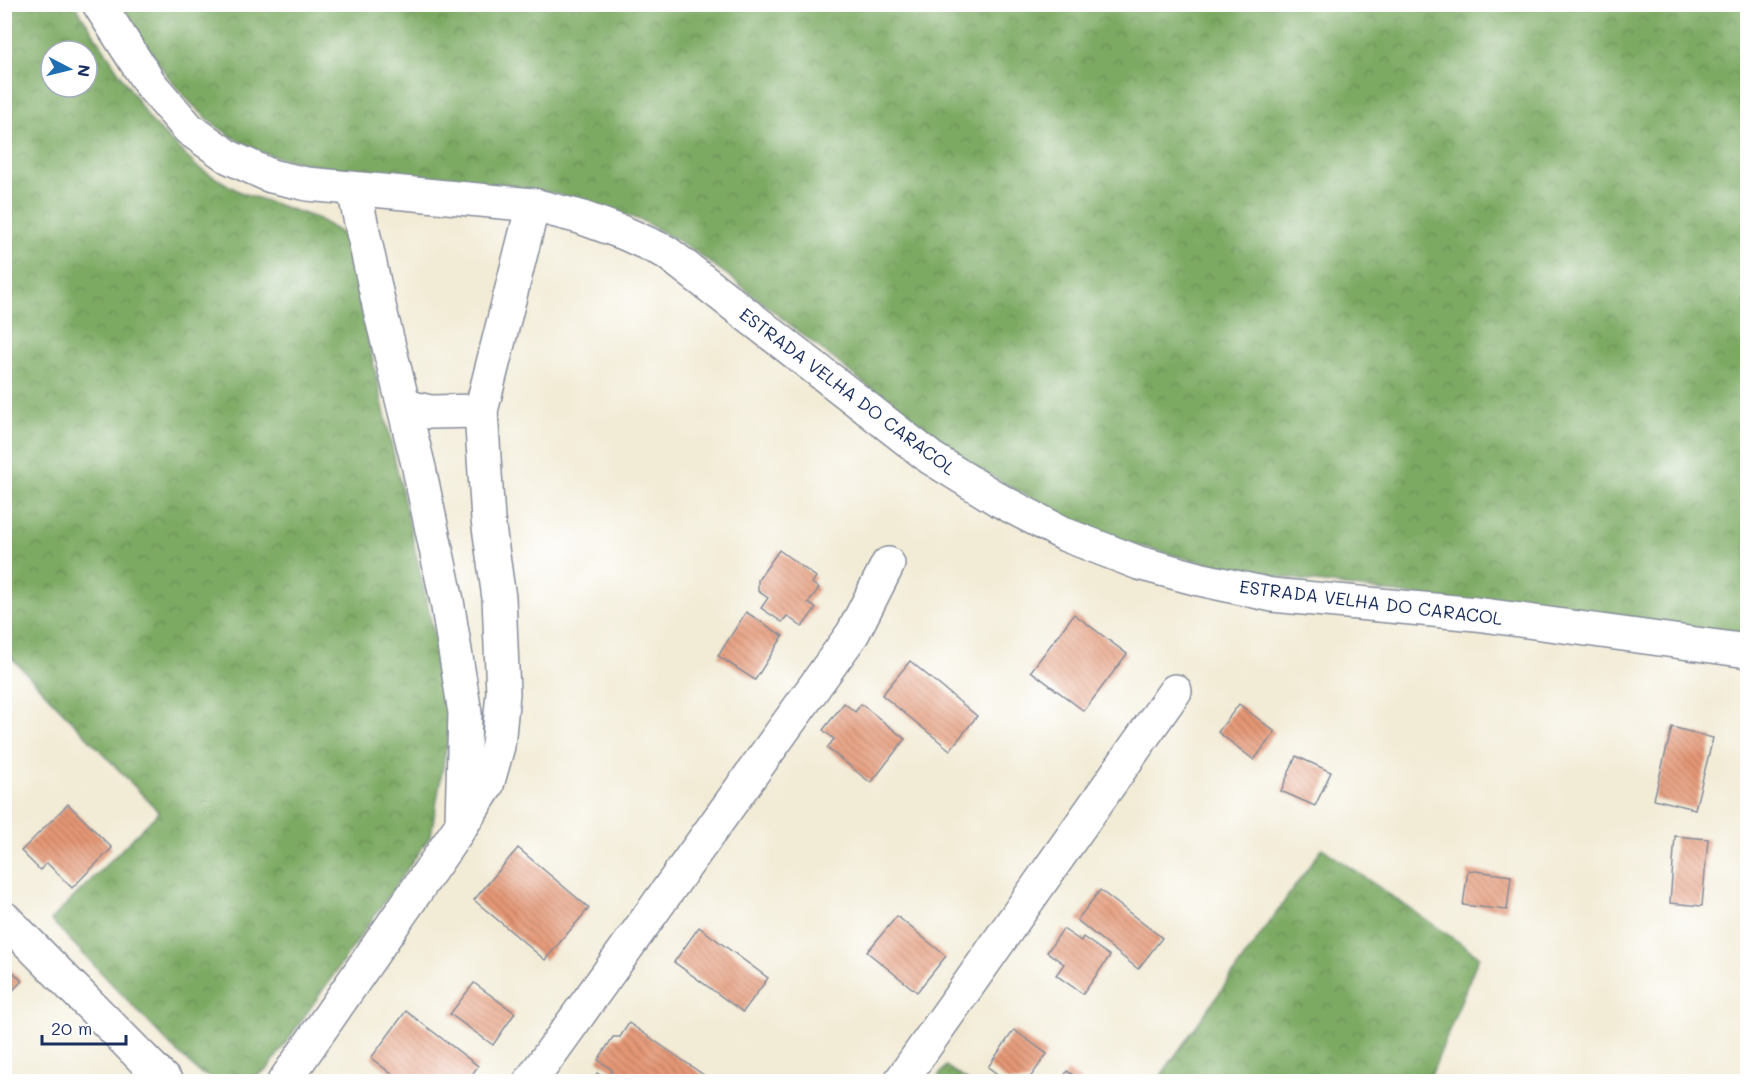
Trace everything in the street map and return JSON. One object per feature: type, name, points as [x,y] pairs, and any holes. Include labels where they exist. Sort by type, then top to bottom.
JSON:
[{"type":"street","name":"ESTRADA VELHA DO CARACOL","points":[[99,4],[150,84],[189,129],[229,156],[271,176],[307,184],[533,206],[580,217],[666,252],[931,458],[999,500],[1066,535],[1139,563],[1272,595],[1476,614],[1748,651]]},
{"type":"street","points":[[354,190],[380,310],[405,406],[447,601],[465,713],[461,826]]},
{"type":"street","points":[[284,1082],[487,785],[498,746],[502,693],[499,598],[488,520],[481,411],[533,206]]},
{"type":"street","points":[[405,406],[430,412],[481,411]]},
{"type":"street","points":[[530,1082],[853,633],[888,564]]},
{"type":"street","points":[[900,1082],[1175,691]]},
{"type":"street","points":[[4,918],[166,1082]]},
{"type":"green space","points":[[5,5],[75,5],[97,39],[39,39],[39,99],[99,99],[99,42],[150,120],[197,167],[240,192],[319,219],[345,236],[446,688],[449,732],[431,835],[267,1070],[247,1082],[219,1081],[200,1073],[173,1048],[51,920],[159,812],[5,651]]},
{"type":"green space","points":[[119,5],[1747,5],[1747,637],[1561,616],[1260,574],[1188,559],[1121,541],[1055,512],[981,470],[917,425],[730,277],[687,246],[643,221],[550,192],[324,167],[299,162],[265,153],[233,138],[194,106],[178,88]]},
{"type":"green space","points":[[1322,848],[1479,956],[1429,1081],[1157,1081]]},
{"type":"green space","points":[[946,1066],[968,1081],[935,1081]]},
{"type":"building","points":[[779,550],[816,577],[812,583],[819,588],[808,603],[816,608],[802,627],[787,616],[782,622],[761,608],[768,598],[758,591],[758,580]]},
{"type":"building","points":[[746,612],[783,636],[755,680],[718,656]]},
{"type":"building","points":[[1074,614],[1127,654],[1084,711],[1031,671]]},
{"type":"building","points":[[910,661],[977,716],[950,750],[882,695]]},
{"type":"building","points":[[844,703],[855,712],[861,704],[905,739],[871,783],[827,748],[834,739],[823,730]]},
{"type":"building","points":[[1239,704],[1275,732],[1254,760],[1218,732]]},
{"type":"building","points":[[1672,727],[1713,738],[1695,809],[1654,799]]},
{"type":"building","points":[[1296,756],[1331,772],[1315,806],[1281,791]]},
{"type":"building","points":[[68,804],[112,848],[72,888],[47,863],[40,870],[21,851]]},
{"type":"building","points":[[1675,836],[1708,839],[1702,906],[1670,903]]},
{"type":"building","points":[[518,848],[589,908],[545,960],[474,900]]},
{"type":"building","points":[[1468,870],[1511,876],[1507,910],[1463,905]]},
{"type":"building","points":[[1100,890],[1162,938],[1138,969],[1077,920]]},
{"type":"building","points":[[897,916],[946,956],[917,992],[867,952]]},
{"type":"building","points":[[699,927],[768,978],[743,1012],[674,962]]},
{"type":"building","points":[[1063,929],[1081,941],[1083,937],[1110,956],[1083,994],[1056,975],[1064,964],[1047,952]]},
{"type":"building","points":[[4,963],[22,981],[4,999]]},
{"type":"building","points":[[474,983],[515,1013],[493,1045],[450,1014]]},
{"type":"building","points":[[406,1011],[478,1066],[467,1082],[402,1082],[371,1058]]},
{"type":"building","points":[[629,1023],[708,1078],[705,1082],[591,1082],[597,1073],[607,1079],[612,1070],[598,1060],[613,1037],[620,1037]]},
{"type":"building","points":[[1014,1030],[1047,1054],[1027,1082],[1008,1082],[988,1067]]},
{"type":"building","points":[[1067,1071],[1084,1082],[1061,1082]]}]
